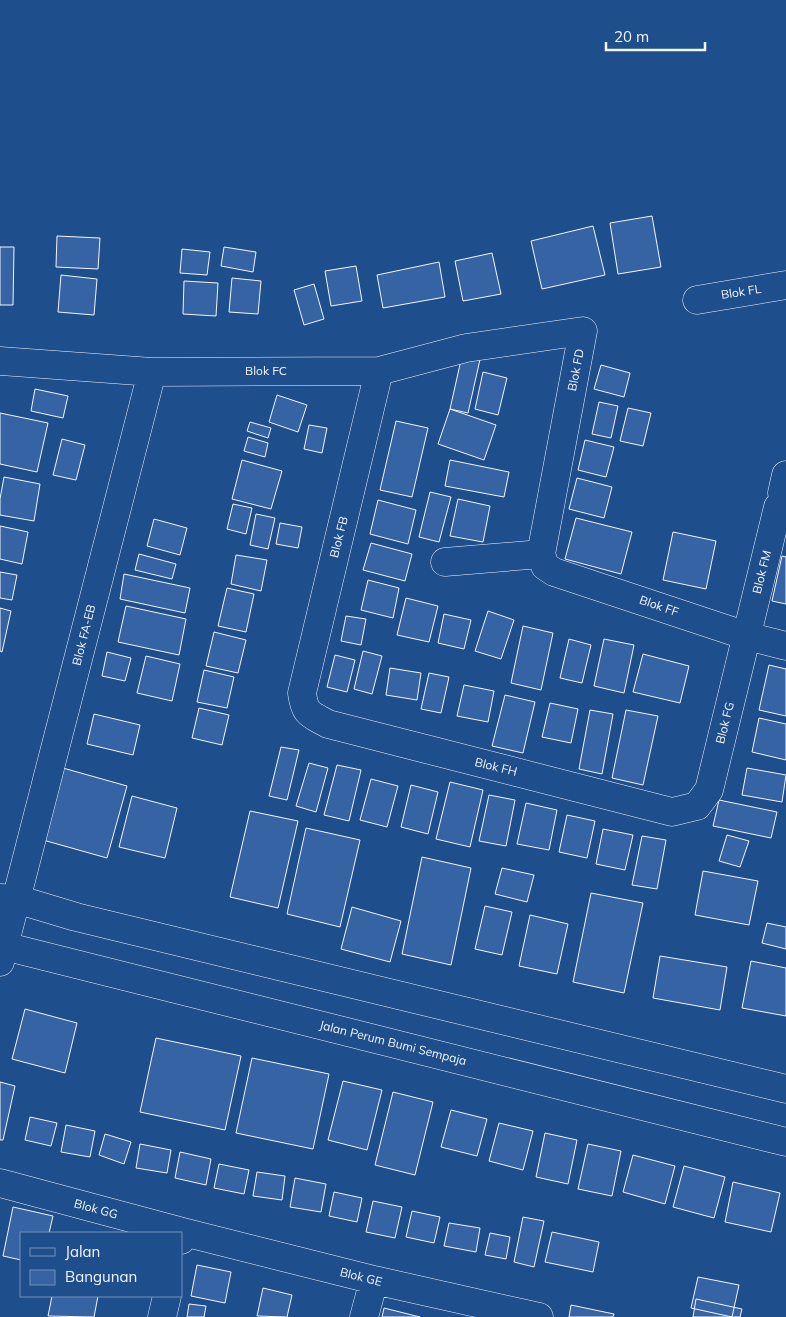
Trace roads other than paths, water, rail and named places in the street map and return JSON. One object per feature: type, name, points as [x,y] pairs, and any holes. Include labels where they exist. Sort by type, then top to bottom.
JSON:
[{"type":"street","name":"Blok FL","points":[[696,300],[786,285]]},
{"type":"street","name":"Blok FD","points":[[379,371],[466,348],[583,331],[541,554]]},
{"type":"street","name":"Blok FC","points":[[0,361],[152,372],[379,371]]},
{"type":"street","name":"Blok FB","points":[[303,703],[302,693],[379,371]]},
{"type":"street","name":"Blok FA-EB","points":[[2,951],[8,898],[152,372]]},
{"type":"street","name":"Blok FM","points":[[747,636],[782,492]]},
{"type":"street","points":[[445,562],[541,554]]},
{"type":"street","name":"Blok FF","points":[[541,554],[545,566],[554,572],[747,636],[786,646]]},
{"type":"street","name":"Blok FG","points":[[697,806],[708,790],[747,636]]},
{"type":"street","name":"Blok FH","points":[[303,703],[304,709],[328,724],[672,812],[697,806]]},
{"type":"street","points":[[8,898],[85,919],[786,1088]]},
{"type":"street","name":"Jalan Perum Bumi Sempaja","points":[[2,951],[786,1142]]},
{"type":"street","name":"Blok GG","points":[[0,1184],[168,1232]]},
{"type":"street","name":"Blok GE","points":[[182,1236],[539,1317]]},
{"type":"street","points":[[364,1317],[374,1280]]},
{"type":"street","points":[[162,1317],[167,1297]]}]
